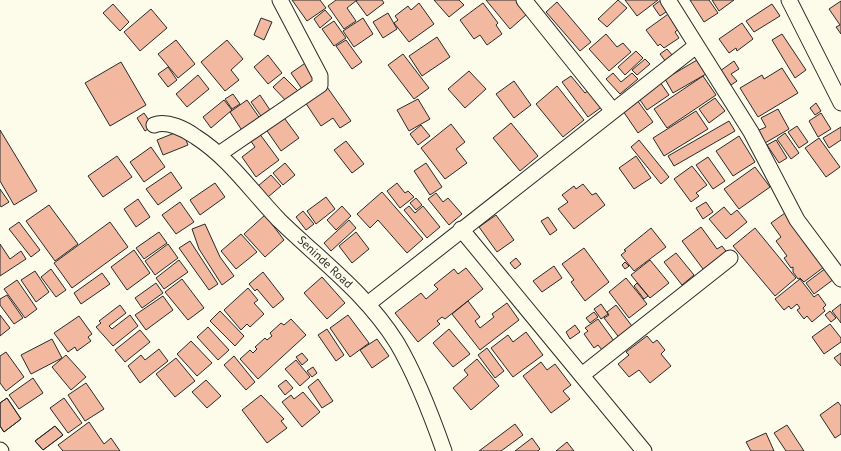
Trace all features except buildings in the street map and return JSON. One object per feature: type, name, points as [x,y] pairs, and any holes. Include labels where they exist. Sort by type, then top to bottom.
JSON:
[{"type":"street","points":[[218,154],[320,85],[320,76],[280,0]]},
{"type":"street","points":[[524,0],[613,111]]},
{"type":"street","points":[[668,0],[751,132],[797,220],[841,279]]},
{"type":"street","points":[[789,0],[841,103]]},
{"type":"street","points":[[369,303],[696,46]]},
{"type":"street","name":"Seninde Road","points":[[154,125],[166,123],[183,130],[218,154],[281,221],[369,303],[397,344],[416,380],[444,451]]},
{"type":"street","points":[[461,229],[644,451]]},
{"type":"street","points":[[582,375],[730,258]]}]
